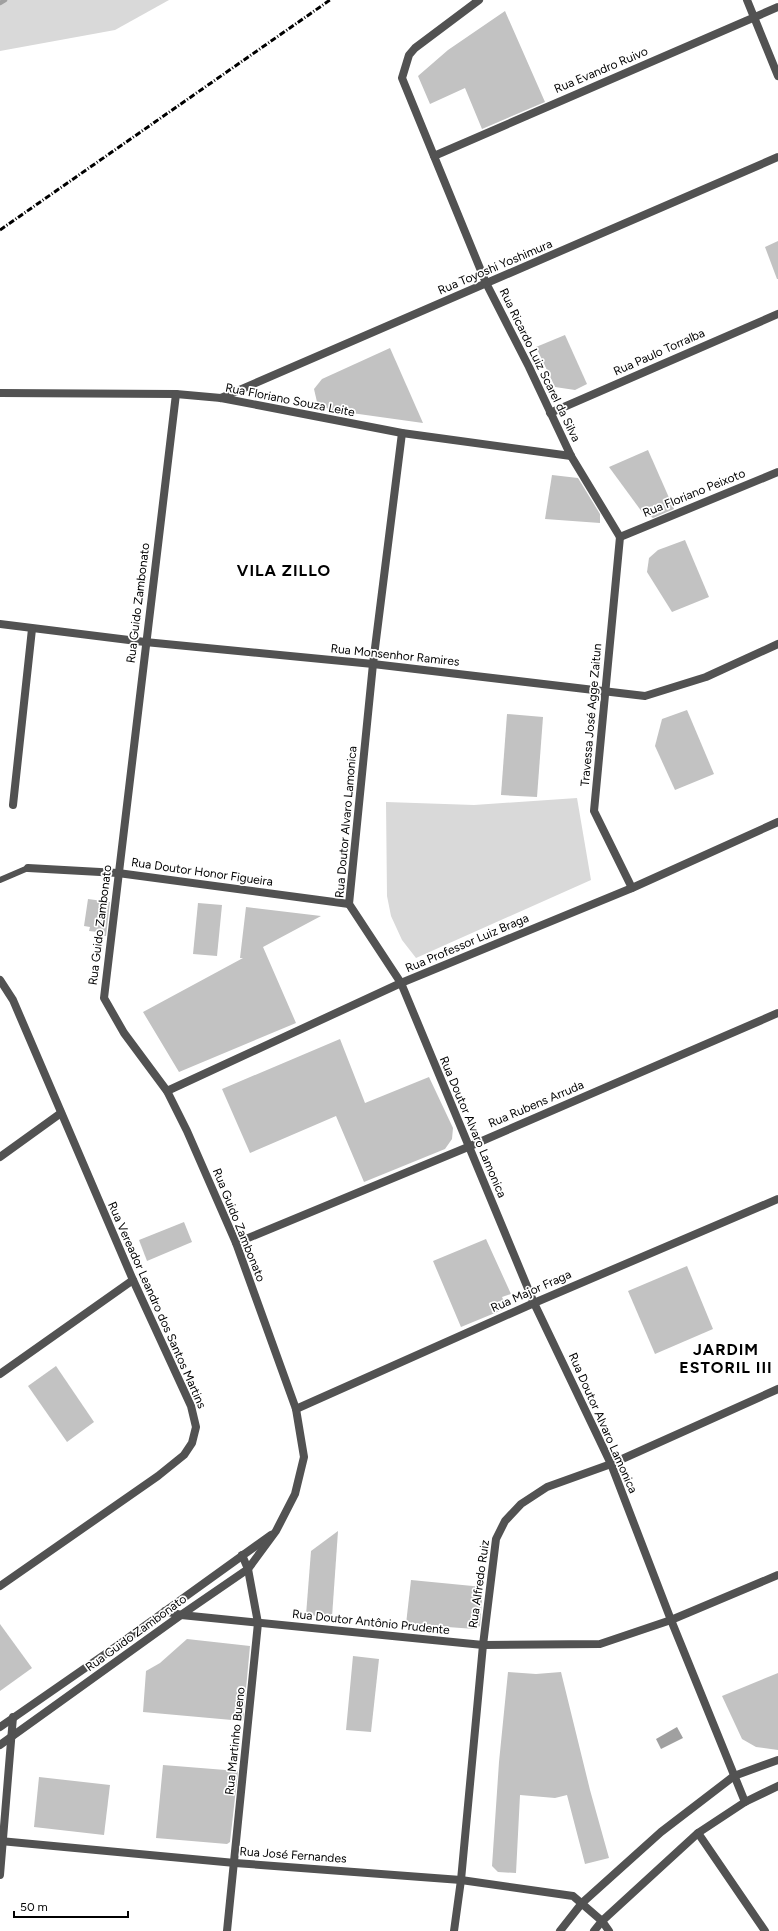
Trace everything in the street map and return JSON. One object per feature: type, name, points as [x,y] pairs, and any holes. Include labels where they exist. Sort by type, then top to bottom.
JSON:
[{"type":"street","name":"Rua Ricardo Luiz Scarel da Silva","points":[[479,0],[415,48],[409,55],[405,64],[402,78],[486,284],[529,367],[571,456],[620,537]]},
{"type":"street","points":[[747,0],[778,76]]},
{"type":"street","name":"Rua Evandro Ruivo","points":[[434,156],[778,7]]},
{"type":"street","name":"Rua Toyoshi Yoshimura","points":[[221,398],[778,157]]},
{"type":"street","name":"Rua Paulo Torralba","points":[[550,413],[778,314]]},
{"type":"street","name":"Rua Floriano Souza Leite","points":[[1,393],[176,394],[221,398],[402,433],[571,456]]},
{"type":"street","name":"Rua Guido Zambonato","points":[[0,1745],[180,1615],[248,1569],[276,1531],[295,1494],[304,1457],[296,1409],[236,1243],[187,1131],[166,1092],[124,1033],[104,998],[145,642],[176,394]]},
{"type":"street","name":"Rua Doutor Alvaro Lamonica","points":[[402,433],[373,664],[350,904],[401,984],[534,1303],[612,1464],[671,1620],[745,1802]]},
{"type":"street","name":"Rua Floriano Peixoto","points":[[620,537],[778,472]]},
{"type":"street","name":"Travessa José Agge Zaitun","points":[[620,537],[594,811],[632,888]]},
{"type":"street","name":"Rua Monsenhor Ramires","points":[[0,624],[145,642],[373,664],[605,690],[645,696],[706,677],[778,644]]},
{"type":"street","points":[[13,806],[32,629]]},
{"type":"street","name":"Rua Professor Luiz Braga","points":[[166,1092],[401,984],[632,888],[778,822]]},
{"type":"street","name":"Rua Doutor Honor Figueira","points":[[28,868],[118,873],[350,904]]},
{"type":"street","name":"Rua Vereador Leandro dos Santos Martins","points":[[0,980],[13,1000],[133,1280],[191,1406],[196,1427],[192,1443],[184,1455],[158,1476],[0,1586]]},
{"type":"street","name":"Rua Rubens Arruda","points":[[236,1243],[468,1147],[778,1013]]},
{"type":"street","points":[[0,1157],[61,1112]]},
{"type":"street","name":"Rua Major Fraga","points":[[296,1409],[534,1303],[778,1199]]},
{"type":"street","points":[[0,1374],[133,1280]]},
{"type":"street","name":"Rua Alfredo Ruiz","points":[[454,1931],[461,1880],[482,1645],[496,1539],[505,1521],[521,1504],[547,1487],[612,1464],[778,1389]]},
{"type":"street","name":"Rua Guido Zambonato","points":[[0,1727],[114,1648],[276,1531]]},
{"type":"street","name":"Rua Martinho Bueno","points":[[227,1931],[258,1623],[248,1569],[242,1555]]},
{"type":"street","name":"Rua Doutor Antônio Prudente","points":[[165,1611],[180,1615],[482,1645],[600,1644],[671,1620],[778,1575]]},
{"type":"street","points":[[114,1648],[121,1659]]},
{"type":"street","points":[[0,1876],[13,1717]]},
{"type":"street","points":[[560,1931],[582,1903],[661,1832],[734,1776],[778,1760]]},
{"type":"street","points":[[594,1931],[602,1921],[698,1833],[745,1802],[778,1786]]},
{"type":"street","points":[[698,1833],[765,1931]]},
{"type":"street","name":"Rua José Fernandes","points":[[2,1841],[235,1863],[461,1880],[574,1896],[602,1921],[609,1931]]},
{"type":"lane","points":[[0,880],[28,868]]},
{"type":"shaded area","points":[[0,0],[169,0],[115,30],[0,51]]},
{"type":"shaded area","points":[[577,798],[591,880],[416,958],[402,940],[391,916],[387,896],[386,802],[474,805]]},
{"type":"shaded area","points":[[677,1727],[683,1738],[661,1749],[656,1739]]},
{"type":"building","points":[[505,11],[545,102],[482,129],[465,88],[430,104],[418,76],[448,50]]},
{"type":"building","points":[[778,241],[778,279],[777,279],[765,247]]},
{"type":"building","points":[[565,335],[587,384],[575,390],[555,387],[536,347]]},
{"type":"building","points":[[390,348],[423,423],[330,410],[317,402],[314,389],[322,379]]},
{"type":"building","points":[[648,450],[674,509],[653,518],[642,512],[609,467]]},
{"type":"building","points":[[552,475],[578,478],[600,514],[600,523],[545,519]]},
{"type":"building","points":[[685,540],[709,597],[672,612],[647,572],[649,558],[658,550]]},
{"type":"building","points":[[687,710],[714,774],[675,790],[655,746],[662,719]]},
{"type":"building","points":[[507,714],[543,717],[537,797],[501,795]]},
{"type":"building","points":[[88,899],[110,902],[106,936],[98,935],[98,932],[89,931],[90,927],[84,926]]},
{"type":"building","points":[[198,903],[222,905],[217,956],[193,954]]},
{"type":"building","points":[[246,907],[321,916],[263,947],[296,1023],[179,1072],[143,1012],[243,958],[240,958]]},
{"type":"building","points":[[340,1039],[365,1103],[429,1077],[453,1128],[452,1139],[445,1149],[364,1182],[336,1116],[250,1153],[222,1089]]},
{"type":"building","points":[[184,1222],[192,1242],[147,1261],[139,1240]]},
{"type":"building","points":[[486,1239],[511,1294],[502,1297],[507,1308],[461,1327],[433,1261]]},
{"type":"building","points":[[687,1266],[713,1329],[655,1354],[628,1291]]},
{"type":"building","points":[[56,1366],[94,1422],[67,1442],[28,1386]]},
{"type":"building","points":[[338,1531],[332,1617],[306,1615],[311,1551]]},
{"type":"building","points":[[411,1580],[483,1587],[480,1626],[475,1629],[406,1624]]},
{"type":"building","points":[[0,1624],[32,1668],[0,1691]]},
{"type":"building","points":[[187,1639],[250,1646],[243,1721],[143,1712],[146,1671],[160,1663]]},
{"type":"building","points":[[353,1656],[379,1659],[371,1732],[346,1730]]},
{"type":"building","points":[[508,1672],[536,1674],[561,1672],[590,1790],[609,1858],[585,1864],[567,1795],[555,1798],[520,1795],[516,1873],[498,1872],[492,1866],[499,1762]]},
{"type":"building","points":[[778,1673],[778,1750],[756,1747],[742,1739],[722,1696]]},
{"type":"building","points":[[163,1765],[238,1771],[230,1842],[227,1844],[156,1838]]},
{"type":"building","points":[[39,1777],[110,1785],[104,1835],[34,1827]]},
{"type":"waterway","points":[[0,3],[5,0]]},
{"type":"railway","points":[[0,230],[330,0]]},
{"type":"district","name":"VILA ZILLO","points":[[284,570]]},
{"type":"district","name":"JARDIM ESTORIL III","points":[[726,1358]]}]
